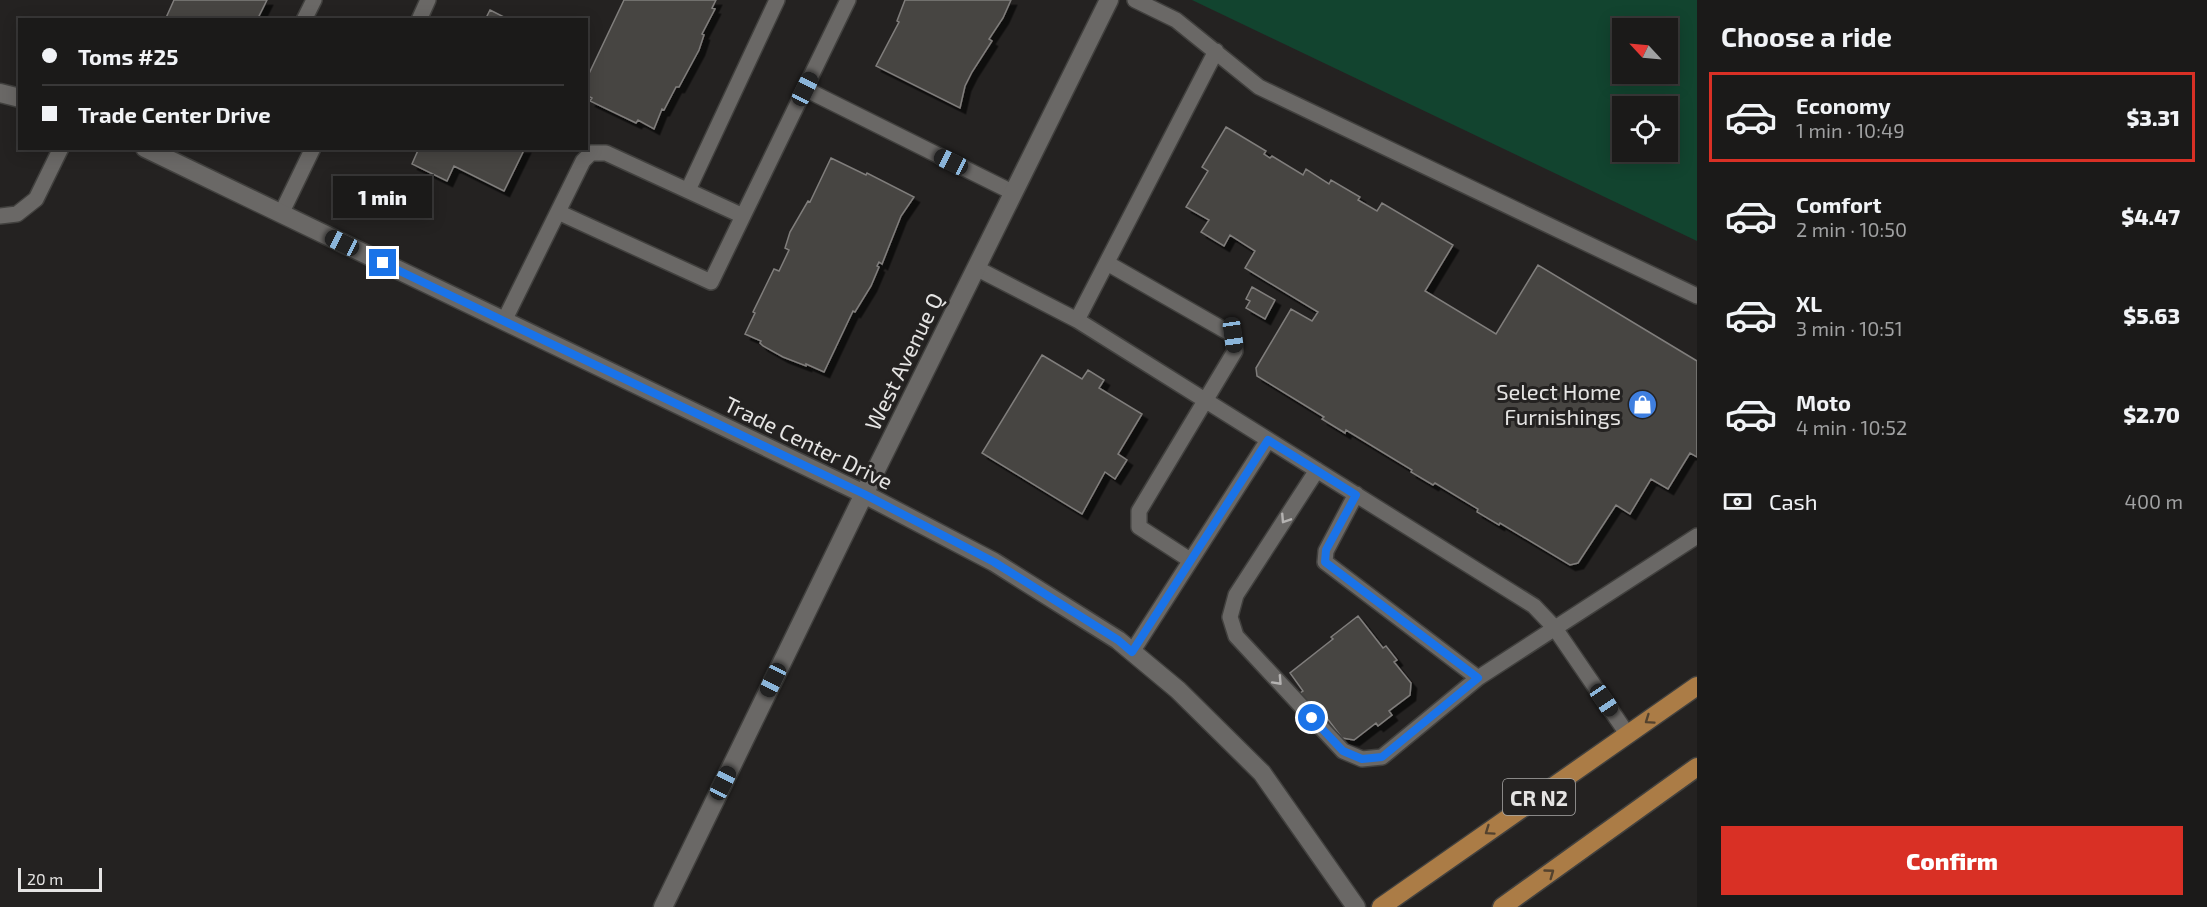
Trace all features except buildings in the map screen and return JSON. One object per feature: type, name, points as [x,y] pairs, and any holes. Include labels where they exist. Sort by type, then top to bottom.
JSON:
[{"type":"main road","name":"CR N2","points":[[1381,907],[1697,686]]},
{"type":"main road","name":"CR N2","points":[[1502,907],[1697,767]]},
{"type":"street","name":"West Avenue Q","points":[[663,907],[864,494],[1109,0]]},
{"type":"street","points":[[0,93],[18,98]]},
{"type":"street","name":"Trade Center Drive","points":[[149,150],[864,494],[994,562],[1118,640],[1178,690],[1262,773],[1356,907]]},
{"type":"lane","points":[[305,18],[314,0]]},
{"type":"lane","points":[[420,18],[428,0]]},
{"type":"lane","points":[[688,190],[777,0]]},
{"type":"lane","points":[[558,212],[711,282],[848,0]]},
{"type":"lane","points":[[1135,0],[1176,20],[1259,87],[1697,296]]},
{"type":"lane","points":[[1077,320],[1216,51]]},
{"type":"lane","points":[[805,89],[1014,193]]},
{"type":"lane","points":[[0,216],[17,214],[36,199],[60,150]]},
{"type":"lane","points":[[281,214],[312,150]]},
{"type":"lane","points":[[504,321],[583,161],[591,153],[606,153],[743,216]]},
{"type":"lane","points":[[1107,263],[1233,335],[1235,351],[1139,511],[1139,527],[1190,561]]},
{"type":"lane","points":[[976,268],[1077,320],[1534,606],[1554,627],[1628,735]]},
{"type":"lane","points":[[1132,652],[1268,440]]},
{"type":"lane","points":[[1317,470],[1236,595],[1230,617],[1236,636],[1343,751],[1362,759],[1382,757],[1478,678],[1697,536]]},
{"type":"lane","points":[[1356,495],[1326,550],[1325,562],[1478,678]]},
{"type":"green space","points":[[1192,0],[1697,0],[1697,241]]},
{"type":"place","name":"Select Home Furnishings","points":[[1642,404]]},
{"type":"route","points":[[383,263],[864,494],[994,562],[1118,640],[1132,652],[1268,440],[1356,495],[1326,550],[1325,562],[1478,678],[1382,757],[1362,759],[1343,751],[1312,718]]}]
